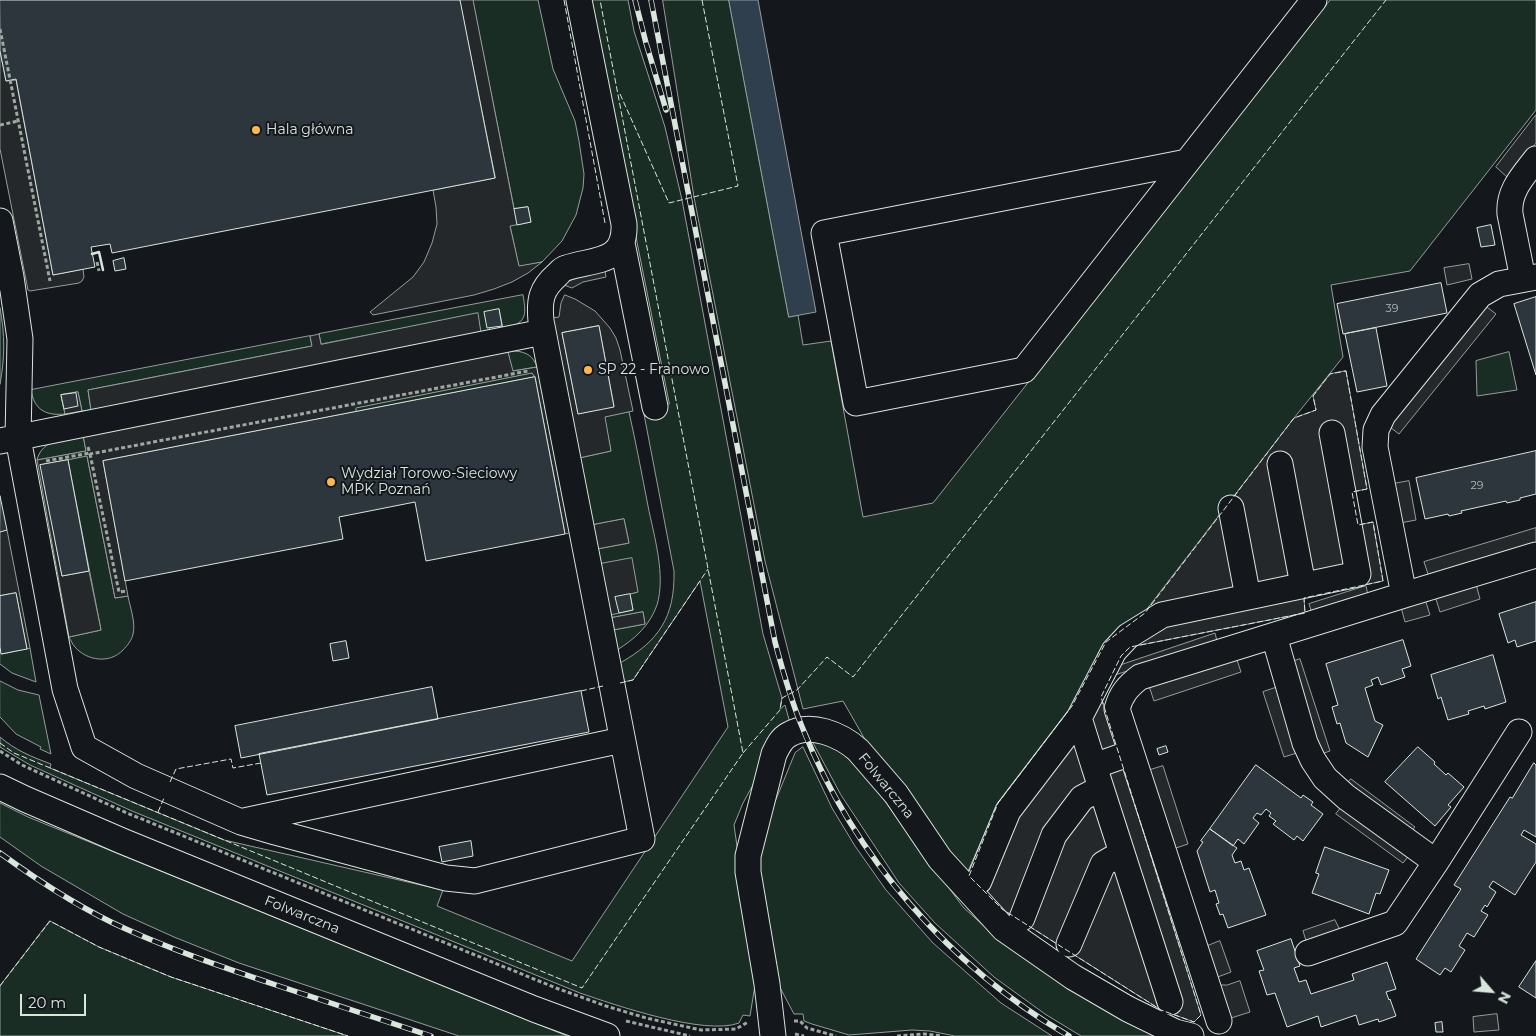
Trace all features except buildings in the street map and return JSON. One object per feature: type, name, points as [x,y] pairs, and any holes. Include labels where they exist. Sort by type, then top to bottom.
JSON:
[{"type":"street","points":[[579,0],[624,224],[622,243],[656,407]]},
{"type":"street","points":[[1187,162],[824,233],[856,403],[1024,370],[1314,0]]},
{"type":"street","points":[[1404,595],[1375,447],[1376,430],[1383,415],[1480,295],[1499,284],[1530,278],[1510,214],[1509,204],[1512,192],[1519,180],[1536,159]]},
{"type":"street","points":[[0,222],[5,277],[20,339],[9,440],[65,688],[84,747],[136,776],[241,822],[446,878],[475,881],[642,839],[543,332],[540,306],[542,296],[549,282],[564,269],[602,260],[617,251],[622,243]]},
{"type":"street","points":[[9,440],[543,332]]},
{"type":"street","points":[[979,881],[1008,812],[1078,718],[1114,651],[1128,636],[1162,615],[1358,574],[1332,433]]},
{"type":"street","points":[[1280,464],[1303,585]]},
{"type":"street","points":[[1231,508],[1248,597]]},
{"type":"street","points":[[1219,1020],[1117,709],[1119,699],[1127,686],[1140,677],[1536,555]]},
{"type":"street","points":[[1274,636],[1305,743],[1325,778],[1346,797],[1436,862]]},
{"type":"street","points":[[1078,718],[1170,1002]]},
{"type":"street","name":"Folwarczna","points":[[772,1029],[767,984],[748,872],[749,847],[774,754],[780,742],[787,735],[794,732],[814,730],[838,737],[858,750],[896,794],[940,859],[1004,929],[1074,977],[1128,1009],[1175,1032],[1191,1036]]},
{"type":"street","points":[[1308,953],[1395,923],[1519,732]]},
{"type":"street","points":[[241,822],[622,740]]},
{"type":"street","points":[[1022,918],[1054,835],[1097,777],[1131,753]]},
{"type":"street","name":"Folwarczna","points":[[0,787],[25,800],[122,841],[525,1005],[607,1036]]},
{"type":"street","points":[[1069,944],[1102,864],[1122,853]]},
{"type":"path","points":[[0,29],[50,281]]},
{"type":"path","points":[[0,125],[18,121]]},
{"type":"path","points":[[97,262],[99,271]]},
{"type":"path","points":[[45,462],[528,371]]},
{"type":"path","points":[[88,444],[119,592],[127,591]]},
{"type":"path","points":[[0,751],[22,766],[126,813],[547,984],[606,1006],[646,1018],[701,1030],[736,1029],[746,1022],[772,1029],[800,1021],[807,1028],[836,1036]]},
{"type":"path","points":[[897,1036],[924,1034],[942,1036]]},
{"type":"green space","points":[[473,0],[538,0],[553,69],[575,121],[579,141],[584,174],[583,188],[576,215],[562,241],[542,262],[519,267],[510,226],[514,209]]},
{"type":"green space","points":[[589,0],[628,0],[634,31],[665,127],[682,200],[763,634],[782,698],[780,709],[785,705],[790,723],[782,732],[743,803],[734,825],[756,979],[750,1016],[743,1015],[739,1023],[724,1026],[683,1022],[660,1017],[580,993],[132,811],[30,765],[0,747],[0,737],[24,753],[51,764],[50,768],[224,840],[443,890],[437,906],[572,961],[728,727],[700,581],[633,680],[623,682],[620,663],[645,646],[662,626],[668,615],[674,587],[674,571],[643,409],[669,404]]},
{"type":"green space","points":[[663,0],[729,0],[789,317],[798,315],[803,345],[831,341],[863,517],[933,503],[1330,0],[1536,0],[1536,110],[1410,271],[1331,285],[1343,357],[998,803],[965,878],[875,757],[843,701],[803,709],[765,561],[694,197]]},
{"type":"green space","points":[[523,295],[525,309],[523,318],[511,327],[503,329],[499,309],[488,332],[481,333],[477,314],[321,344],[319,334]]},
{"type":"green space","points":[[0,308],[4,346],[0,384]]},
{"type":"green space","points":[[310,336],[312,346],[88,390],[91,410],[82,411],[78,392],[61,396],[65,414],[47,413],[38,407],[31,390]]},
{"type":"green space","points":[[515,351],[529,355],[537,367],[512,371],[508,352]]},
{"type":"green space","points":[[1509,352],[1517,390],[1477,396],[1476,361]]},
{"type":"green space","points":[[532,373],[535,377],[356,412],[355,408]]},
{"type":"green space","points":[[629,412],[656,543],[660,581],[657,605],[650,619],[636,636],[617,650],[613,630],[645,624],[643,612],[611,618],[610,615],[630,594],[638,592],[600,564],[597,549],[629,543],[624,519],[593,525],[579,458],[611,451],[604,417]]},
{"type":"green space","points":[[83,435],[86,451],[37,460],[40,453],[49,444],[62,439]]},
{"type":"green space","points":[[87,456],[115,598],[128,596],[134,625],[132,636],[126,647],[118,654],[105,659],[92,658],[80,652],[73,645],[69,637],[101,630],[68,460]]},
{"type":"green space","points":[[0,647],[2,654],[30,648],[36,682],[12,673],[0,664]]},
{"type":"green space","points":[[0,681],[18,690],[39,695],[51,754],[16,734],[0,717]]},
{"type":"green space","points":[[813,742],[821,742],[832,746],[857,763],[963,907],[995,936],[1160,1036],[1081,1036],[1045,1014],[994,977],[935,923],[899,883],[841,795]]},
{"type":"green space","points":[[803,747],[832,808],[855,846],[886,890],[933,943],[1001,1003],[1052,1036],[955,1036],[912,1030],[849,1035],[804,1021],[803,1014],[794,1014],[776,980],[758,865],[772,809],[795,753]]},
{"type":"green space","points":[[0,803],[28,817],[567,1036],[459,1036],[239,963],[174,937],[123,914],[41,866],[0,837]]},
{"type":"green space","points":[[50,921],[99,947],[171,977],[348,1036],[0,1036],[0,986]]},
{"type":"shaded area","points":[[460,0],[473,0],[514,209],[528,207],[531,222],[510,226],[519,266],[542,262],[512,282],[494,289],[474,295],[373,315],[370,312],[413,277],[424,262],[437,224],[433,190],[495,178]]},
{"type":"shaded area","points":[[0,51],[6,81],[16,80],[53,275],[83,269],[84,277],[79,283],[28,290],[0,149]]},
{"type":"shaded area","points":[[1536,115],[1536,143],[1508,178],[1496,167]]},
{"type":"shaded area","points":[[1469,264],[1472,279],[1447,285],[1444,268]]},
{"type":"shaded area","points":[[605,271],[606,277],[583,282],[572,288],[564,285],[581,276]]},
{"type":"shaded area","points":[[565,295],[595,311],[616,338],[633,411],[605,417],[611,451],[579,458],[552,318],[559,317],[561,303]],"holes":[[[599,326],[614,406],[578,414],[562,333]]]},
{"type":"shaded area","points":[[1483,304],[1496,314],[1399,434],[1386,424]]},
{"type":"shaded area","points":[[478,313],[481,333],[91,410],[88,390],[312,346],[310,336],[319,334],[321,344]]},
{"type":"shaded area","points":[[508,352],[513,371],[537,367],[570,533],[565,534],[535,377],[532,373],[356,408],[356,412],[103,461],[128,596],[115,598],[87,456],[41,465],[62,576],[89,571],[101,630],[69,637],[37,460],[86,451],[83,435]]},
{"type":"shaded area","points":[[1346,371],[1367,489],[1352,492],[1358,525],[1373,522],[1383,581],[1304,598],[1305,613],[1130,647],[1117,666],[1215,633],[1217,641],[1112,676],[1101,697],[1201,1015],[1194,1022],[1161,1010],[1002,909],[969,876],[998,803],[1294,418],[1316,410],[1313,396],[1330,374]]},
{"type":"shaded area","points":[[78,392],[82,411],[65,414],[61,395]]},
{"type":"shaded area","points":[[1409,481],[1416,520],[1400,523],[1393,484]]},
{"type":"shaded area","points":[[624,519],[629,543],[597,549],[593,525]]},
{"type":"shaded area","points":[[1536,528],[1536,544],[1429,577],[1424,562]]},
{"type":"shaded area","points":[[7,530],[30,648],[27,649],[16,593],[0,596],[0,532]]},
{"type":"shaded area","points":[[632,558],[638,592],[630,594],[633,610],[610,615],[600,564]]},
{"type":"shaded area","points":[[1476,584],[1480,599],[1440,612],[1435,596]]},
{"type":"shaded area","points":[[1366,586],[1368,595],[1312,613],[1309,604]]},
{"type":"shaded area","points":[[1425,599],[1430,615],[1405,622],[1401,607]]},
{"type":"shaded area","points":[[643,612],[645,624],[613,630],[611,618]]},
{"type":"shaded area","points":[[1236,657],[1241,672],[1154,701],[1149,686]]},
{"type":"shaded area","points":[[1300,659],[1330,751],[1318,755],[1292,662]]},
{"type":"shaded area","points":[[1278,687],[1300,752],[1284,757],[1263,692]]},
{"type":"shaded area","points":[[1163,766],[1188,844],[1173,849],[1147,771]]},
{"type":"shaded area","points":[[1351,779],[1415,827],[1410,833],[1346,785]]},
{"type":"shaded area","points":[[1344,804],[1411,853],[1403,863],[1336,814]]},
{"type":"shaded area","points":[[1335,920],[1343,931],[1308,947],[1303,931]]},
{"type":"shaded area","points":[[1220,941],[1231,972],[1215,978],[1205,947]]},
{"type":"shaded area","points":[[1240,981],[1250,1012],[1228,1019],[1217,982],[1221,985],[1227,985]]},
{"type":"shaded area","points":[[1497,1014],[1499,1030],[1474,1032],[1473,1017]]},
{"type":"water","points":[[729,0],[758,0],[816,312],[789,317]]},
{"type":"railway","points":[[635,0],[666,110]]},
{"type":"railway","points":[[651,0],[775,642],[787,686],[799,718],[824,776],[849,821],[878,864],[910,905],[984,977],[1025,1008],[1069,1036]]},
{"type":"railway","points":[[0,853],[77,904],[144,937],[238,972],[431,1036]]},
{"type":"fence","points":[[564,0],[605,223]]},
{"type":"fence","points":[[0,743],[14,753],[582,988],[743,753],[600,0]]},
{"type":"fence","points":[[620,94],[669,203],[738,186],[702,0]]},
{"type":"fence","points":[[743,753],[780,710],[782,698],[797,690],[827,657],[853,677],[1386,0]]},
{"type":"fence","points":[[1346,371],[1367,489],[1352,492],[1358,525],[1373,522],[1383,581],[1304,598],[1305,613],[1130,647],[1121,656],[1101,697],[1201,1015],[1194,1022],[1161,1010],[1002,909],[969,876],[998,803],[1072,706],[1106,642],[1145,613],[1294,418],[1316,410],[1313,396],[1330,374],[1346,371]]},
{"type":"fence","points":[[620,683],[633,680],[708,569]]},
{"type":"fence","points":[[581,691],[603,686]]},
{"type":"fence","points":[[170,782],[176,769],[231,759],[233,768],[261,763]]},
{"type":"fence","points":[[158,812],[164,798]]},
{"type":"fence","points":[[0,986],[50,921],[99,947],[171,977],[348,1036]]},
{"type":"wall","points":[[92,254],[99,252],[103,270]]},
{"type":"place","name":"Hala główna","points":[[256,130]]},
{"type":"place","name":"SP 22 - Franowo","points":[[588,370]]},
{"type":"place","name":"Wydział Torowo-Sieciowy MPK Poznań","points":[[331,482]]}]
